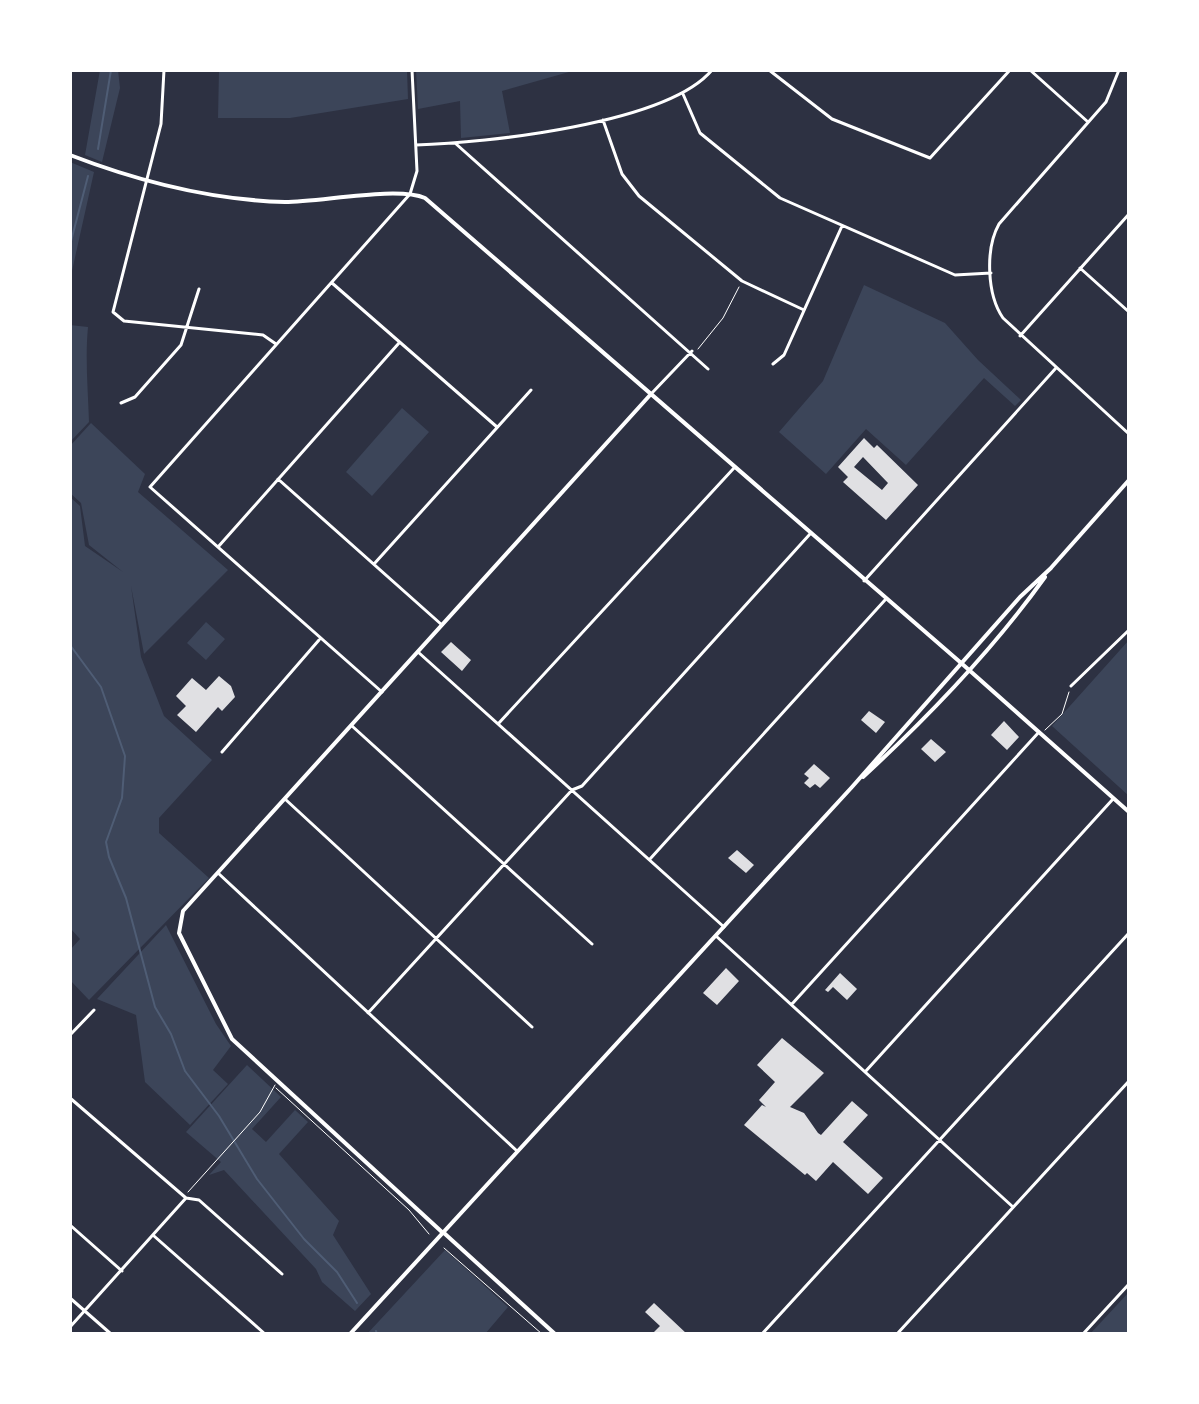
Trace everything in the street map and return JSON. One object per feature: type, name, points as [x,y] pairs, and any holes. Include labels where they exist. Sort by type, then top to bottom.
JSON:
[{"type":"street","points":[[164,70],[161,124],[113,303],[118,318],[263,335],[276,344]]},
{"type":"street","points":[[382,692],[150,487],[410,194],[417,177],[412,70]]},
{"type":"street","points":[[416,145],[455,143],[603,120],[683,94],[712,70]]},
{"type":"street","points":[[769,70],[832,119],[930,158],[1010,70]]},
{"type":"street","points":[[1030,70],[1088,122]]},
{"type":"street","points":[[1119,70],[1110,96],[999,224],[991,245],[991,273],[998,311],[1020,336],[1129,434]]},
{"type":"street","points":[[683,94],[695,126],[708,142],[780,198],[951,273],[991,273]]},
{"type":"street","points":[[603,120],[622,174],[639,196],[742,281],[804,310]]},
{"type":"street","points":[[455,143],[694,351],[708,369]]},
{"type":"street","points":[[70,155],[145,181],[211,195],[283,202],[410,194],[437,207],[1129,812]]},
{"type":"street","points":[[1020,336],[1129,214]]},
{"type":"street","points":[[773,364],[784,355],[842,226]]},
{"type":"street","points":[[1080,268],[1129,312]]},
{"type":"street","points":[[332,283],[497,427]]},
{"type":"street","points":[[121,403],[135,397],[177,349],[189,326],[199,289]]},
{"type":"street","points":[[218,547],[399,343]]},
{"type":"street","points":[[555,1334],[232,1039],[185,947],[179,933],[179,921],[284,799],[651,394],[694,351]]},
{"type":"street","points":[[864,581],[1056,368]]},
{"type":"street","points":[[374,564],[531,390]]},
{"type":"street","points":[[498,724],[734,467]]},
{"type":"street","points":[[278,479],[442,625]]},
{"type":"street","points":[[350,1334],[1129,480]]},
{"type":"street","points":[[368,1013],[572,790],[582,786],[810,534]]},
{"type":"street","points":[[852,787],[888,754],[967,668],[1026,603],[1051,568]]},
{"type":"street","points":[[650,859],[885,600]]},
{"type":"street","points":[[1071,686],[1129,630]]},
{"type":"street","points":[[222,752],[245,722],[321,639]]},
{"type":"street","points":[[418,652],[724,927]]},
{"type":"street","points":[[352,725],[592,944]]},
{"type":"street","points":[[792,1004],[1039,732]]},
{"type":"street","points":[[865,1072],[1114,798]]},
{"type":"street","points":[[284,799],[532,1027]]},
{"type":"street","points":[[218,873],[518,1152]]},
{"type":"street","points":[[762,1334],[1129,933]]},
{"type":"street","points":[[716,936],[1013,1207]]},
{"type":"street","points":[[70,1035],[94,1010]]},
{"type":"street","points":[[897,1334],[1129,1081]]},
{"type":"street","points":[[70,1098],[186,1198],[199,1200],[282,1274]]},
{"type":"street","points":[[70,1327],[186,1198]]},
{"type":"street","points":[[70,1225],[122,1271]]},
{"type":"street","points":[[154,1236],[265,1334]]},
{"type":"street","points":[[1083,1334],[1129,1284]]},
{"type":"street","points":[[70,1298],[111,1334]]},
{"type":"path","points":[[694,351],[723,318],[739,286]]},
{"type":"path","points":[[1039,732],[1049,728],[1062,714],[1071,686]]},
{"type":"path","points":[[188,1191],[260,1112],[274,1086],[409,1210],[429,1234]]},
{"type":"path","points":[[444,1248],[542,1334]]},
{"type":"shaded area","points":[[100,70],[118,70],[120,88],[102,162],[85,155]]},
{"type":"shaded area","points":[[219,70],[407,70],[408,99],[290,118],[218,118]]},
{"type":"shaded area","points":[[416,70],[576,70],[502,91],[510,133],[461,138],[460,101],[418,109]]},
{"type":"shaded area","points":[[70,162],[94,172],[70,280]]},
{"type":"shaded area","points":[[864,285],[945,323],[978,360],[1021,400],[1015,406],[984,378],[906,465],[866,429],[826,474],[779,432],[823,381]]},
{"type":"shaded area","points":[[70,325],[88,327],[89,422],[70,442]]},
{"type":"shaded area","points":[[402,408],[429,432],[372,496],[346,472]]},
{"type":"shaded area","points":[[91,423],[145,474],[138,492],[228,570],[144,654],[131,586],[141,657],[164,716],[212,760],[159,818],[159,833],[209,878],[89,1000],[70,980],[70,950],[80,939],[70,928],[70,497],[80,506],[85,546],[123,572],[89,545],[81,503],[70,493],[70,446]]},
{"type":"shaded area","points":[[206,622],[225,639],[206,660],[187,643]]},
{"type":"shaded area","points":[[1129,640],[1129,796],[1052,726]]},
{"type":"shaded area","points":[[166,925],[216,1024],[231,1046],[213,1070],[228,1084],[190,1125],[145,1082],[136,1015],[97,999]]},
{"type":"shaded area","points":[[247,1065],[281,1097],[252,1129],[266,1142],[295,1110],[308,1122],[279,1154],[339,1221],[333,1235],[371,1294],[355,1311],[322,1282],[316,1269],[224,1170],[209,1175],[221,1162],[186,1132]]},
{"type":"shaded area","points":[[445,1250],[508,1307],[485,1334],[367,1334]]},
{"type":"shaded area","points":[[1129,1292],[1129,1334],[1090,1334]]},
{"type":"building","points":[[864,438],[874,448],[877,445],[918,485],[886,520],[843,482],[848,477],[838,467]],"holes":[[[863,457],[888,483],[882,490],[854,467]]]},
{"type":"building","points":[[451,642],[471,660],[462,671],[441,652]]},
{"type":"building","points":[[219,676],[231,686],[235,697],[222,711],[218,707],[196,732],[177,715],[186,706],[176,696],[192,678],[206,690]]},
{"type":"building","points":[[869,711],[885,722],[876,733],[861,720]]},
{"type":"building","points":[[1004,721],[1019,737],[1007,750],[991,735]]},
{"type":"building","points":[[931,739],[946,752],[935,762],[921,749]]},
{"type":"building","points":[[814,764],[830,778],[820,788],[815,784],[810,788],[804,783],[809,778],[804,774]]},
{"type":"building","points":[[737,850],[754,865],[746,873],[728,858]]},
{"type":"building","points":[[726,968],[739,981],[717,1005],[703,993]]},
{"type":"building","points":[[840,973],[857,989],[847,1000],[833,987],[828,992],[825,990]]},
{"type":"building","points":[[782,1038],[824,1073],[790,1107],[804,1113],[818,1133],[821,1135],[852,1101],[868,1115],[843,1142],[883,1178],[868,1194],[833,1162],[816,1181],[807,1173],[805,1175],[744,1125],[762,1105],[766,1107],[759,1100],[775,1082],[757,1065]]},
{"type":"building","points":[[654,1303],[687,1334],[652,1334],[660,1326],[645,1312]]},
{"type":"waterway","points":[[98,149],[111,70]]},
{"type":"waterway","points":[[70,245],[88,176]]},
{"type":"waterway","points":[[70,645],[101,687],[125,756],[122,798],[106,842],[126,898],[155,1007],[171,1034],[185,1071],[219,1116],[257,1179],[304,1239],[337,1272],[357,1303]]}]
